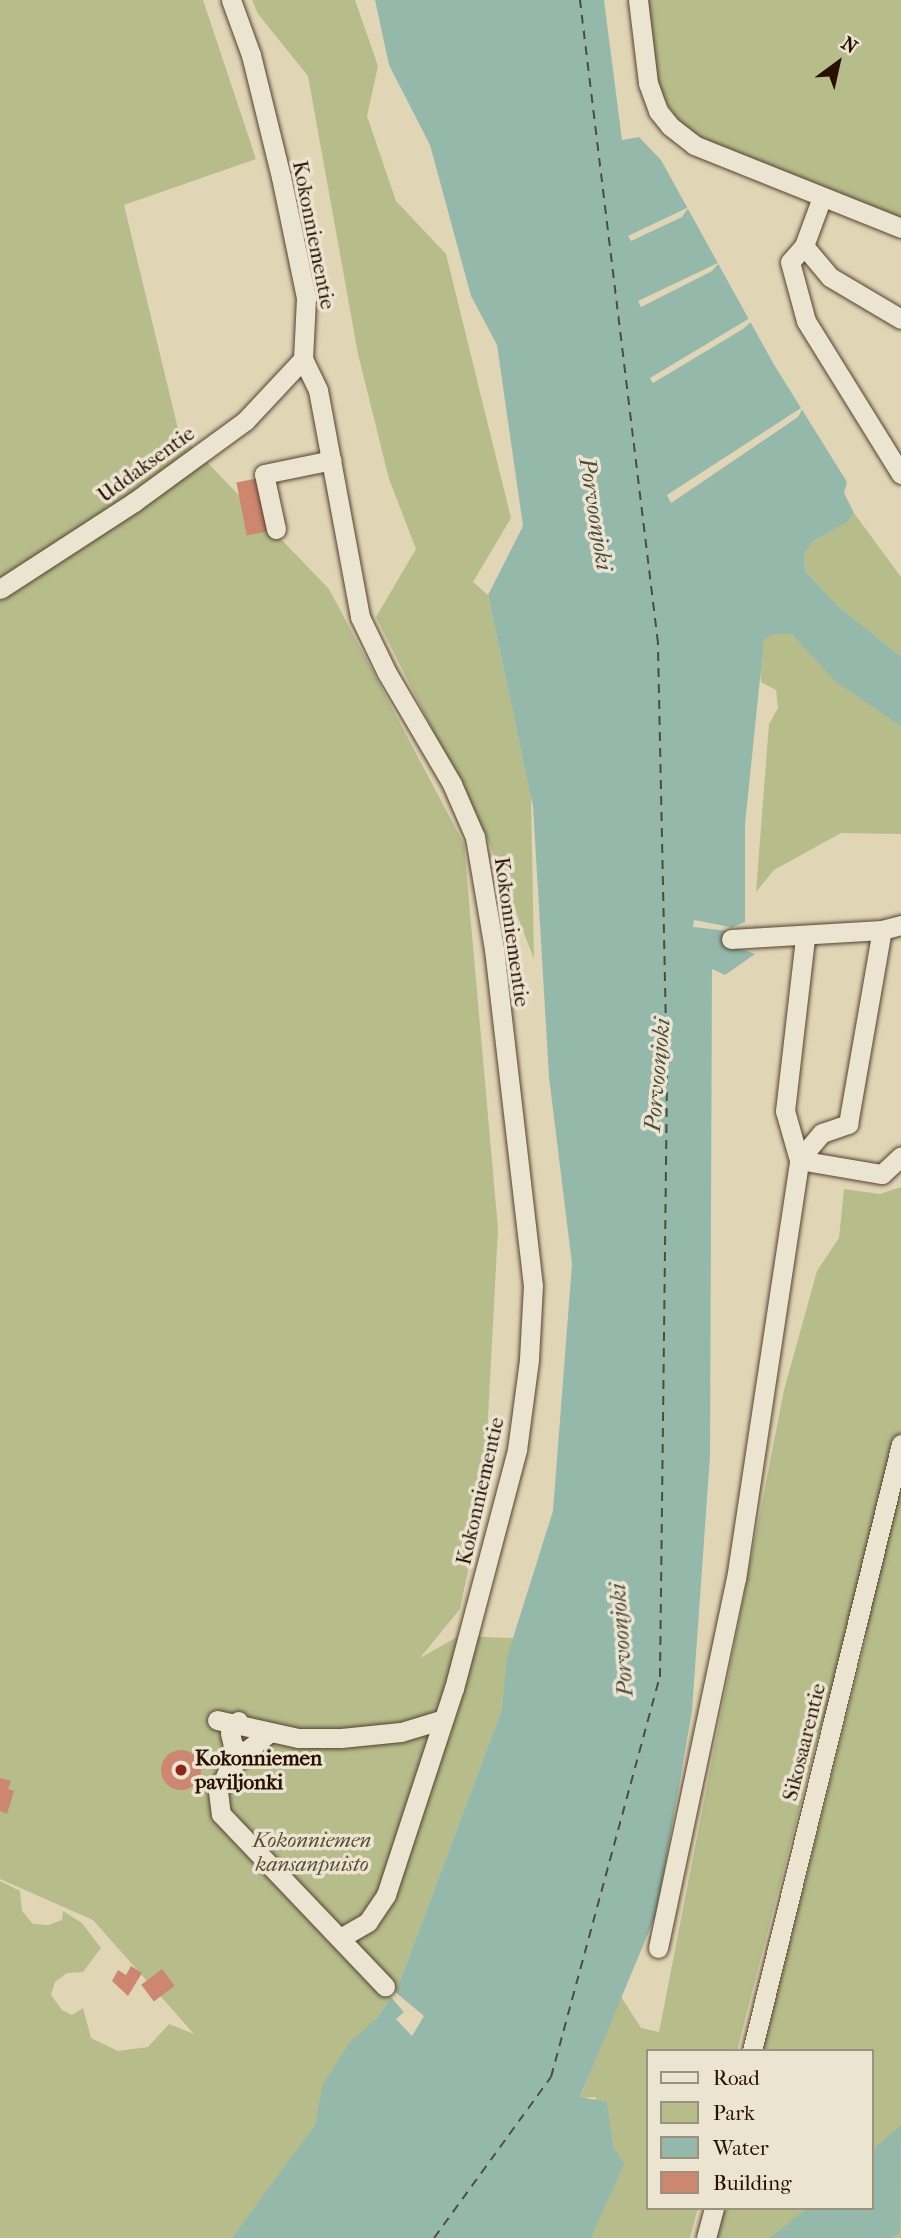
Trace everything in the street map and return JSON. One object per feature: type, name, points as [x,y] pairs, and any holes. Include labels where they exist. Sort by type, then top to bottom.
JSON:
[{"type":"street","name":"Kokonniementie","points":[[231,0],[258,82],[306,298],[303,359],[318,390],[360,617],[387,673],[452,784],[475,837],[494,949],[533,1285],[529,1360],[517,1450],[454,1688],[441,1720],[416,1815],[386,1895],[368,1922],[340,1938]]},
{"type":"street","points":[[638,0],[648,83],[658,111],[670,126],[694,145],[901,228]]},
{"type":"street","points":[[821,197],[804,246],[790,262],[806,321],[901,474]]},
{"type":"street","points":[[804,246],[831,276],[901,319]]},
{"type":"street","name":"Uddaksentie","points":[[0,589],[134,502],[245,421],[303,359]]},
{"type":"street","points":[[276,529],[264,474],[332,460]]},
{"type":"street","points":[[730,939],[805,937],[892,928],[848,1124],[822,1133],[799,1160]]},
{"type":"street","points":[[658,1948],[736,1579],[799,1160],[785,1111],[805,937]]},
{"type":"street","points":[[799,1160],[882,1174],[901,1156]]},
{"type":"street","name":"Sikosaarentie","points":[[752,2049],[901,1444]]},
{"type":"street","points":[[217,1720],[238,1721],[269,1733],[341,1738],[401,1732],[441,1720]]},
{"type":"street","points":[[238,1721],[230,1733],[233,1746],[243,1752]]},
{"type":"street","points":[[269,1733],[243,1752],[218,1791],[221,1814],[385,1986]]},
{"type":"street","points":[[706,2238],[713,2210]]},
{"type":"green space","name":"Kokonniemen kansanpuisto","points":[[0,0],[203,0],[256,159],[124,205],[179,433],[329,589],[464,844],[498,1229],[484,1494],[460,1609],[420,1658],[459,1636],[513,1638],[502,1709],[397,1989],[375,2020],[262,2238],[0,2238],[0,1881],[20,1891],[22,1911],[33,1924],[48,1925],[62,1920],[63,1911],[82,1923],[101,1948],[83,1972],[67,1973],[55,1982],[51,1995],[62,2010],[72,2015],[83,2008],[91,2038],[118,2051],[148,2047],[169,2024],[194,2034],[93,1920],[0,1879]]},
{"type":"green space","points":[[252,0],[355,0],[378,66],[367,116],[396,201],[446,254],[511,518],[473,582],[488,595],[531,795],[534,959],[488,840],[376,617],[416,549],[389,479],[358,354],[308,76],[258,14]]},
{"type":"green space","points":[[648,0],[901,0],[901,221],[715,146],[680,124],[656,86]]},
{"type":"green space","points":[[854,513],[901,577],[901,657],[837,605],[805,571],[804,555],[813,541],[846,522]]},
{"type":"green space","points":[[773,634],[792,634],[901,726],[901,834],[841,833],[774,870],[756,892],[769,724],[778,708],[776,690],[761,682],[760,670],[764,640]]},
{"type":"green space","points":[[901,1187],[901,2238],[716,2238],[723,2210],[873,2210],[873,2049],[763,2049],[868,1630],[821,1724],[738,2049],[646,2049],[646,2210],[697,2210],[690,2238],[568,2238],[596,2097],[580,2098],[620,1995],[641,2028],[659,2032],[784,1390],[817,1271],[839,1238],[844,1189],[880,1194]]},
{"type":"water","name":"Porvoonjoki","points":[[375,0],[604,0],[622,140],[639,137],[661,160],[773,363],[847,482],[844,493],[854,513],[847,522],[813,541],[804,555],[805,571],[837,605],[901,657],[901,726],[836,682],[792,634],[773,634],[764,640],[745,824],[745,922],[730,928],[731,945],[755,954],[725,975],[712,969],[710,1456],[692,1711],[657,1912],[580,2097],[607,2102],[613,2146],[624,2164],[591,2238],[232,2238],[315,2125],[323,2084],[350,2042],[375,2020],[397,1989],[502,1709],[507,1657],[553,1511],[572,1264],[549,1077],[533,806],[488,595],[523,526],[497,345],[471,296],[430,145],[389,65]]},
{"type":"water","points":[[901,2125],[900,2232],[892,2238],[770,2238],[805,2210],[873,2210],[873,2149]]},
{"type":"pier","points":[[689,207],[682,217],[631,241],[628,236]]},
{"type":"pier","points":[[720,262],[712,271],[641,307],[638,301]]},
{"type":"pier","points":[[750,318],[752,321],[743,329],[653,383],[650,378]]},
{"type":"pier","points":[[804,406],[798,417],[671,503],[667,495]]},
{"type":"pier","points":[[694,920],[730,927],[729,931],[693,927]]},
{"type":"pier","points":[[394,1991],[424,2016],[412,2036],[396,2019],[404,2012],[390,1996]]},
{"type":"building","points":[[259,478],[269,531],[247,535],[236,482]]},
{"type":"building","name":"Kokonniemen paviljonki","points":[[181,1750],[195,1756],[201,1770],[195,1784],[181,1790],[167,1784],[161,1770],[167,1756]]},
{"type":"building","points":[[0,1778],[11,1781],[8,1789],[14,1791],[7,1814],[0,1811]]},
{"type":"building","points":[[131,1966],[142,1973],[128,1996],[112,1981],[118,1970],[126,1975]]},
{"type":"building","points":[[162,1969],[175,1986],[154,2001],[141,1985]]},
{"type":"ferry route","points":[[434,2238],[551,2077],[660,1677],[667,1077],[658,643],[580,0]]},
{"type":"place","name":"Kokonniemen paviljonki","points":[[181,1770]]}]
